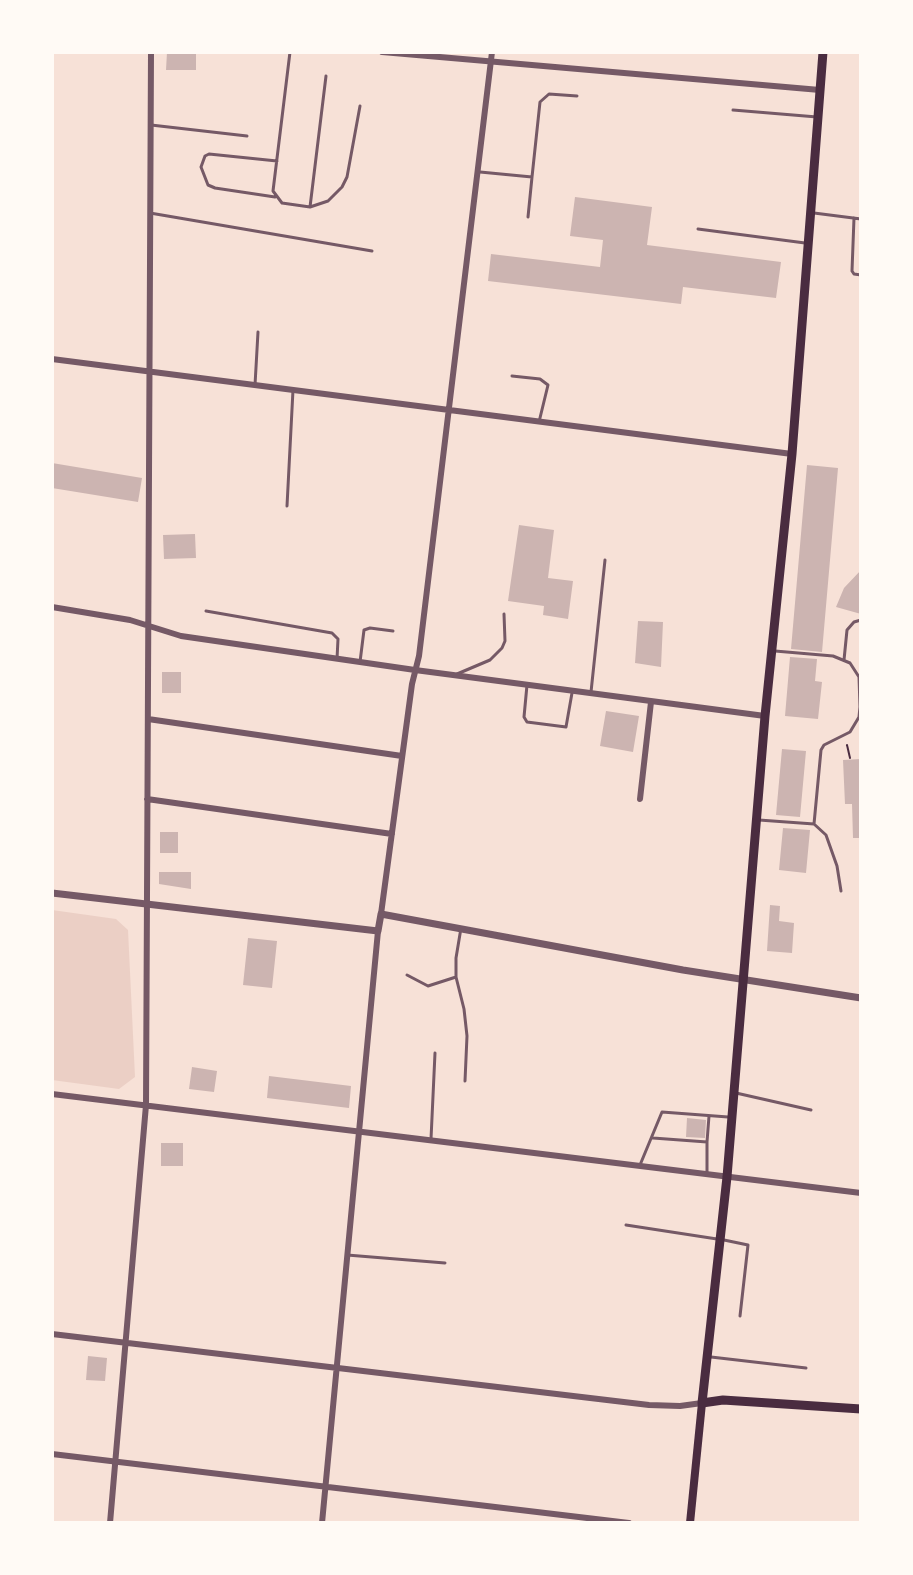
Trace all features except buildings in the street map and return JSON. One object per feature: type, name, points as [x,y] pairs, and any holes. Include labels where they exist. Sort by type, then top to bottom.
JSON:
[{"type":"main road","points":[[690,1523],[727,1177],[765,716],[792,454],[823,52]]},
{"type":"main road","points":[[702,1403],[723,1400],[861,1409]]},
{"type":"street","points":[[110,1523],[146,1105],[151,52]]},
{"type":"street","points":[[382,52],[820,90]]},
{"type":"street","points":[[322,1523],[378,931],[419,656],[492,52]]},
{"type":"street","points":[[52,359],[792,454]]},
{"type":"street","points":[[52,607],[130,620],[181,636],[765,716]]},
{"type":"street","points":[[640,799],[651,702]]},
{"type":"street","points":[[148,719],[402,756]]},
{"type":"street","points":[[147,799],[392,834]]},
{"type":"street","points":[[52,893],[378,931]]},
{"type":"street","points":[[381,914],[743,980],[861,998]]},
{"type":"street","points":[[52,1094],[861,1193]]},
{"type":"street","points":[[52,1334],[649,1405],[702,1403]]},
{"type":"street","points":[[52,1454],[629,1523]]},
{"type":"lane","points":[[290,52],[273,191],[282,203],[310,207],[328,201],[342,187],[347,177],[360,106]]},
{"type":"lane","points":[[310,207],[326,76]]},
{"type":"lane","points":[[528,217],[540,102],[549,94],[577,96]]},
{"type":"lane","points":[[733,110],[817,117]]},
{"type":"lane","points":[[151,125],[247,136]]},
{"type":"lane","points":[[276,197],[215,188],[208,185],[201,167],[209,154],[277,161]]},
{"type":"lane","points":[[478,172],[532,177]]},
{"type":"lane","points":[[150,213],[372,251]]},
{"type":"lane","points":[[810,213],[861,219]]},
{"type":"lane","points":[[854,218],[852,271],[861,275]]},
{"type":"lane","points":[[698,229],[808,243]]},
{"type":"lane","points":[[255,385],[258,332]]},
{"type":"lane","points":[[512,376],[540,379],[548,385],[539,422]]},
{"type":"lane","points":[[287,506],[293,390]]},
{"type":"lane","points":[[591,694],[605,560]]},
{"type":"lane","points":[[206,611],[332,633],[338,639],[337,659]]},
{"type":"lane","points":[[454,675],[490,660],[502,648],[505,641],[504,614]]},
{"type":"lane","points":[[844,660],[847,630],[854,622],[861,620]]},
{"type":"lane","points":[[360,662],[364,630],[393,631]]},
{"type":"lane","points":[[771,651],[844,660],[855,667],[860,685],[859,717],[850,732],[824,745],[821,750],[814,824]]},
{"type":"lane","points":[[527,685],[524,717],[527,722],[564,728],[568,725],[573,691]]},
{"type":"lane","points":[[756,821],[814,824],[826,835],[837,866],[841,891]]},
{"type":"lane","points":[[461,928],[456,977],[467,1036],[465,1081]]},
{"type":"lane","points":[[407,975],[428,986],[456,977]]},
{"type":"lane","points":[[431,1139],[435,1053]]},
{"type":"lane","points":[[734,1093],[811,1110]]},
{"type":"lane","points":[[640,1165],[662,1112],[732,1118]]},
{"type":"lane","points":[[707,1175],[709,1116]]},
{"type":"lane","points":[[653,1138],[707,1142]]},
{"type":"lane","points":[[626,1225],[748,1245],[740,1316]]},
{"type":"lane","points":[[347,1255],[445,1263]]},
{"type":"lane","points":[[707,1356],[806,1368]]},
{"type":"path","points":[[843,737],[850,758]]},
{"type":"shaded area","points":[[52,910],[116,919],[128,930],[135,1077],[119,1089],[52,1080]]}]
